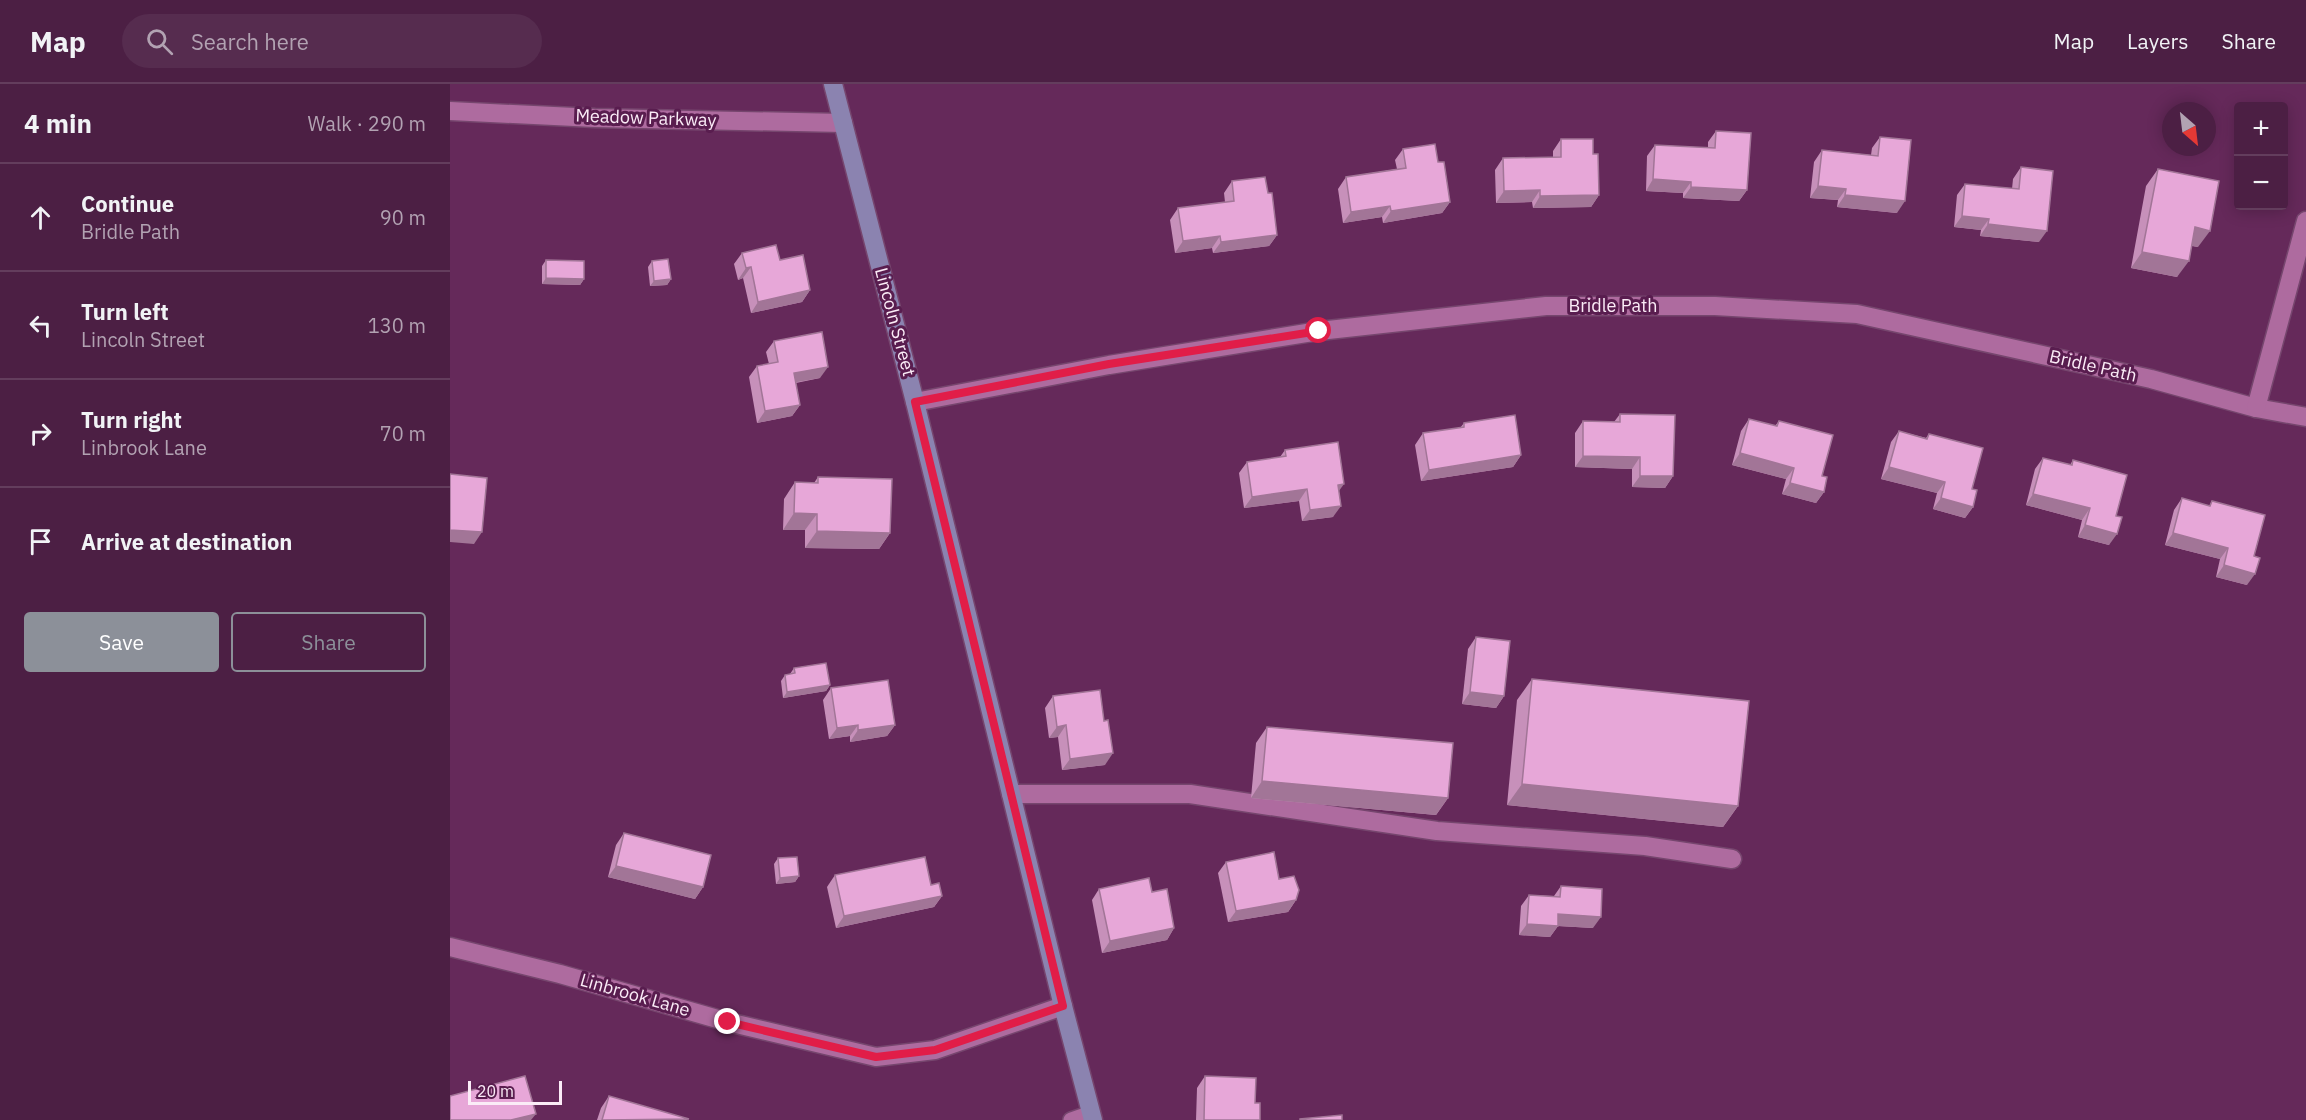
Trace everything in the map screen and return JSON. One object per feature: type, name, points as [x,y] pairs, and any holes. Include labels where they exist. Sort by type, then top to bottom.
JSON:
[{"type":"main road","name":"Lincoln Street","points":[[833,84],[915,402],[1092,1117]]},
{"type":"street","name":"Meadow Parkway","points":[[450,111],[595,118],[843,123]]},
{"type":"street","points":[[2256,408],[2306,221]]},
{"type":"street","name":"Bridle Path","points":[[915,402],[1109,364],[1319,331],[1546,306],[1715,306],[1857,314],[2151,379],[2256,408],[2306,417]]},
{"type":"street","points":[[1011,794],[1190,794],[1437,831],[1645,846],[1732,859]]},
{"type":"street","name":"Linbrook Lane","points":[[450,947],[560,974],[728,1022],[876,1057],[935,1050],[1063,1006]]},
{"type":"lane","points":[[1071,1120],[1092,1117]]},
{"type":"building","points":[[1716,131],[1751,133],[1747,190],[1691,187],[1691,182],[1653,179],[1655,145],[1715,148]]},
{"type":"building","points":[[1880,137],[1911,140],[1905,201],[1845,195],[1846,189],[1818,186],[1822,150],[1878,156]]},
{"type":"building","points":[[1561,139],[1593,139],[1593,154],[1598,154],[1599,195],[1540,196],[1540,190],[1504,191],[1503,158],[1561,157]]},
{"type":"building","points":[[1435,144],[1438,162],[1444,162],[1450,202],[1391,211],[1390,206],[1351,212],[1346,177],[1406,168],[1403,149]]},
{"type":"building","points":[[2021,167],[2053,171],[2047,231],[1988,224],[1989,219],[1962,216],[1965,184],[2019,189]]},
{"type":"building","points":[[2158,169],[2219,181],[2210,231],[2195,227],[2189,261],[2142,252]]},
{"type":"building","points":[[1265,177],[1268,193],[1272,193],[1277,235],[1221,242],[1220,236],[1183,241],[1178,208],[1234,201],[1232,181]]},
{"type":"building","points":[[776,245],[780,260],[803,255],[810,290],[758,302],[751,267],[746,268],[742,253]]},
{"type":"building","points":[[668,259],[671,279],[654,281],[652,261]]},
{"type":"building","points":[[546,260],[584,261],[584,279],[546,278]]},
{"type":"building","points":[[822,332],[828,367],[794,373],[800,405],[765,411],[757,366],[778,362],[774,341]]},
{"type":"building","points":[[1620,414],[1675,415],[1673,476],[1640,476],[1640,457],[1583,456],[1583,421],[1620,422]]},
{"type":"building","points":[[1515,415],[1521,455],[1429,470],[1423,433],[1464,427],[1464,423]]},
{"type":"building","points":[[1749,419],[1777,426],[1779,421],[1833,435],[1822,476],[1827,477],[1824,492],[1790,483],[1794,468],[1740,453]]},
{"type":"building","points":[[1899,431],[1927,439],[1929,434],[1983,448],[1972,489],[1977,490],[1973,507],[1941,498],[1945,482],[1889,467]]},
{"type":"building","points":[[1338,442],[1344,484],[1338,485],[1341,506],[1310,510],[1307,489],[1252,497],[1247,462],[1286,456],[1285,450]]},
{"type":"building","points":[[2043,458],[2072,465],[2073,460],[2127,475],[2116,516],[2122,517],[2117,534],[2085,525],[2090,508],[2033,494]]},
{"type":"building","points":[[450,474],[487,478],[482,532],[450,530]]},
{"type":"building","points":[[818,477],[892,479],[890,533],[817,531],[817,514],[794,513],[795,482],[818,483]]},
{"type":"building","points":[[2182,498],[2210,506],[2212,501],[2265,515],[2254,556],[2260,558],[2255,574],[2224,565],[2228,548],[2173,533]]},
{"type":"building","points":[[1476,637],[1510,641],[1504,696],[1470,692]]},
{"type":"building","points":[[826,663],[830,685],[787,692],[785,675],[795,673],[794,668]]},
{"type":"building","points":[[1532,679],[1749,701],[1738,806],[1522,784]]},
{"type":"building","points":[[888,680],[895,725],[858,730],[858,725],[837,728],[831,688]]},
{"type":"building","points":[[1100,690],[1104,721],[1108,720],[1113,753],[1070,759],[1066,725],[1057,727],[1053,696]]},
{"type":"building","points":[[1267,727],[1453,743],[1448,798],[1262,781]]},
{"type":"building","points":[[624,833],[711,855],[703,887],[616,866]]},
{"type":"building","points":[[1274,852],[1279,879],[1294,876],[1299,890],[1296,900],[1236,911],[1226,862]]},
{"type":"building","points":[[797,857],[799,876],[780,878],[778,858]]},
{"type":"building","points":[[925,857],[931,885],[939,883],[942,896],[844,916],[835,875]]},
{"type":"building","points":[[1149,878],[1152,892],[1167,889],[1174,928],[1110,941],[1099,889]]},
{"type":"building","points":[[1561,886],[1602,889],[1601,917],[1558,914],[1558,926],[1527,924],[1529,895],[1560,897]]},
{"type":"building","points":[[525,1076],[536,1114],[511,1120],[450,1120],[450,1096]]},
{"type":"building","points":[[1205,1076],[1256,1078],[1255,1103],[1260,1103],[1260,1120],[1204,1120]]},
{"type":"building","points":[[609,1096],[689,1119],[602,1120]]},
{"type":"building","points":[[1342,1115],[1342,1120],[1300,1120],[1300,1119]]},
{"type":"route","points":[[728,1022],[876,1057],[935,1050],[1063,1006],[915,402],[1109,364],[1319,331]]}]
